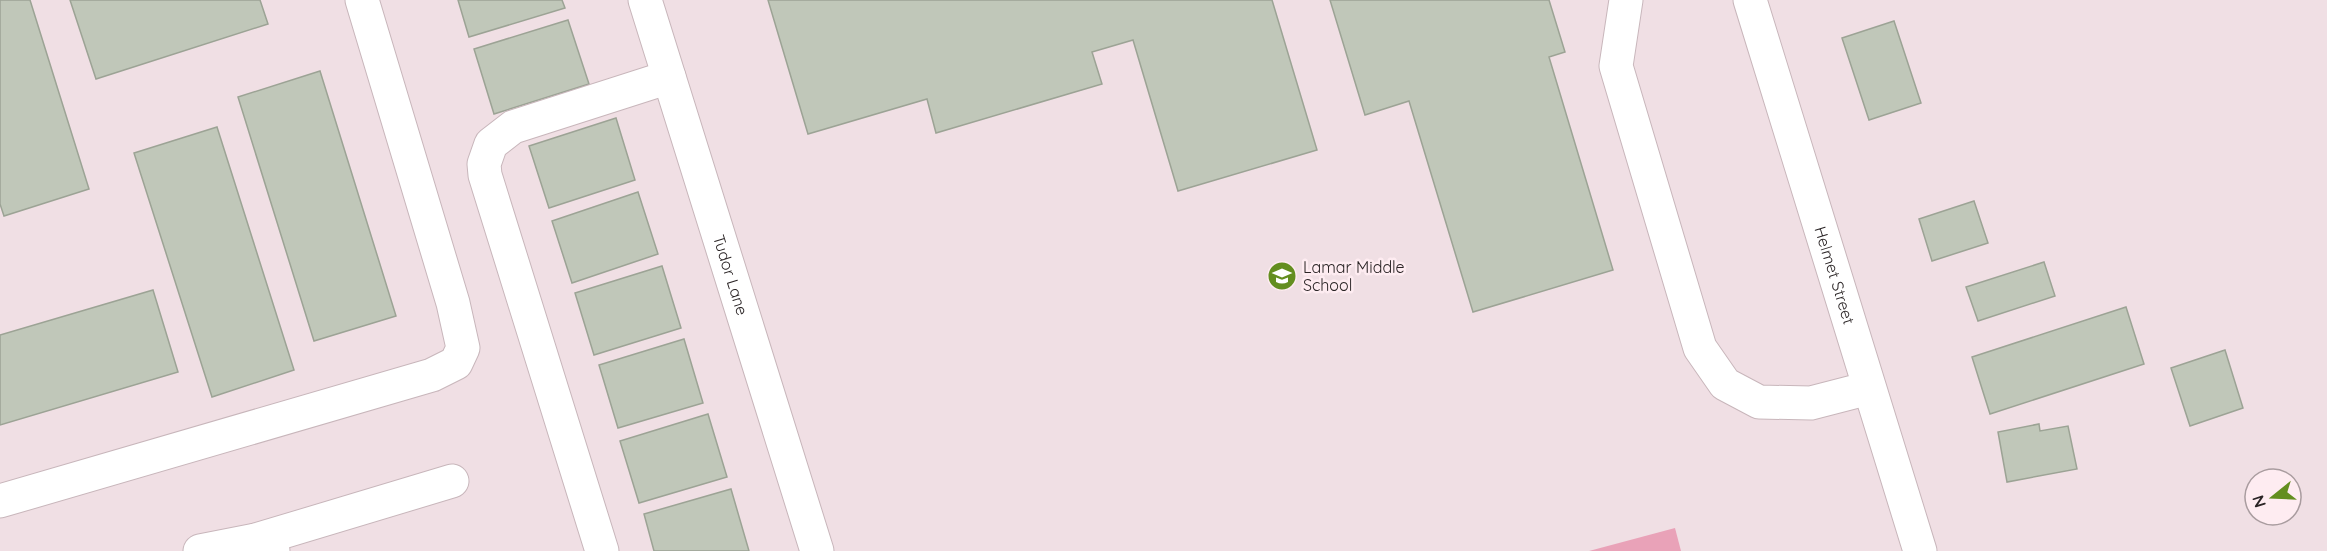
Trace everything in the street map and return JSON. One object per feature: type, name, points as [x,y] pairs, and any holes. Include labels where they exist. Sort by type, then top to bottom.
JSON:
[{"type":"street","points":[[0,501],[432,375],[456,363],[463,348],[453,303],[362,0]]},
{"type":"street","name":"Tudor Lane","points":[[645,0],[817,551]]},
{"type":"street","points":[[1626,0],[1616,66],[1700,348],[1725,384],[1759,402],[1811,403],[1869,388]]},
{"type":"street","name":"Helmet Street","points":[[1750,0],[1920,551]]},
{"type":"street","points":[[602,551],[485,175],[484,164],[490,144],[513,127],[669,77]]},
{"type":"street","points":[[200,551],[264,546],[452,481]]},
{"type":"shaded area","points":[[1675,528],[1681,551],[1589,551]]},
{"type":"building","points":[[0,0],[30,0],[89,189],[4,216],[0,204]]},
{"type":"building","points":[[70,0],[260,0],[268,24],[96,79]]},
{"type":"building","points":[[458,0],[562,0],[565,8],[469,37]]},
{"type":"building","points":[[768,0],[1272,0],[1317,150],[1178,191],[1133,40],[1092,52],[1102,84],[936,133],[927,99],[808,134]]},
{"type":"building","points":[[1330,0],[1549,0],[1565,52],[1549,57],[1613,270],[1473,312],[1409,101],[1365,115]]},
{"type":"building","points":[[568,20],[589,84],[494,114],[474,49]]},
{"type":"building","points":[[1894,21],[1921,103],[1869,120],[1842,38]]},
{"type":"building","points":[[320,71],[396,316],[314,341],[238,97]]},
{"type":"building","points":[[616,118],[635,180],[549,208],[529,146]]},
{"type":"building","points":[[217,127],[294,370],[212,397],[134,153]]},
{"type":"building","points":[[638,192],[658,254],[572,283],[552,221]]},
{"type":"building","points":[[1974,201],[1988,243],[1932,261],[1919,219]]},
{"type":"building","points":[[2044,262],[2055,296],[1978,321],[1966,287]]},
{"type":"building","points":[[662,266],[681,328],[594,355],[575,293]]},
{"type":"building","points":[[153,290],[178,372],[0,425],[0,335]]},
{"type":"building","points":[[2126,307],[2144,364],[1990,414],[1972,357]]},
{"type":"building","points":[[684,339],[703,403],[618,428],[599,365]]},
{"type":"building","points":[[2225,350],[2243,408],[2190,426],[2171,368]]},
{"type":"building","points":[[708,414],[727,477],[639,503],[620,441]]},
{"type":"building","points":[[2039,424],[2040,431],[2068,426],[2077,469],[2007,482],[1998,432]]},
{"type":"building","points":[[731,489],[749,551],[654,551],[644,514]]},
{"type":"place","name":"Lamar Middle School","points":[[1282,276]]}]
